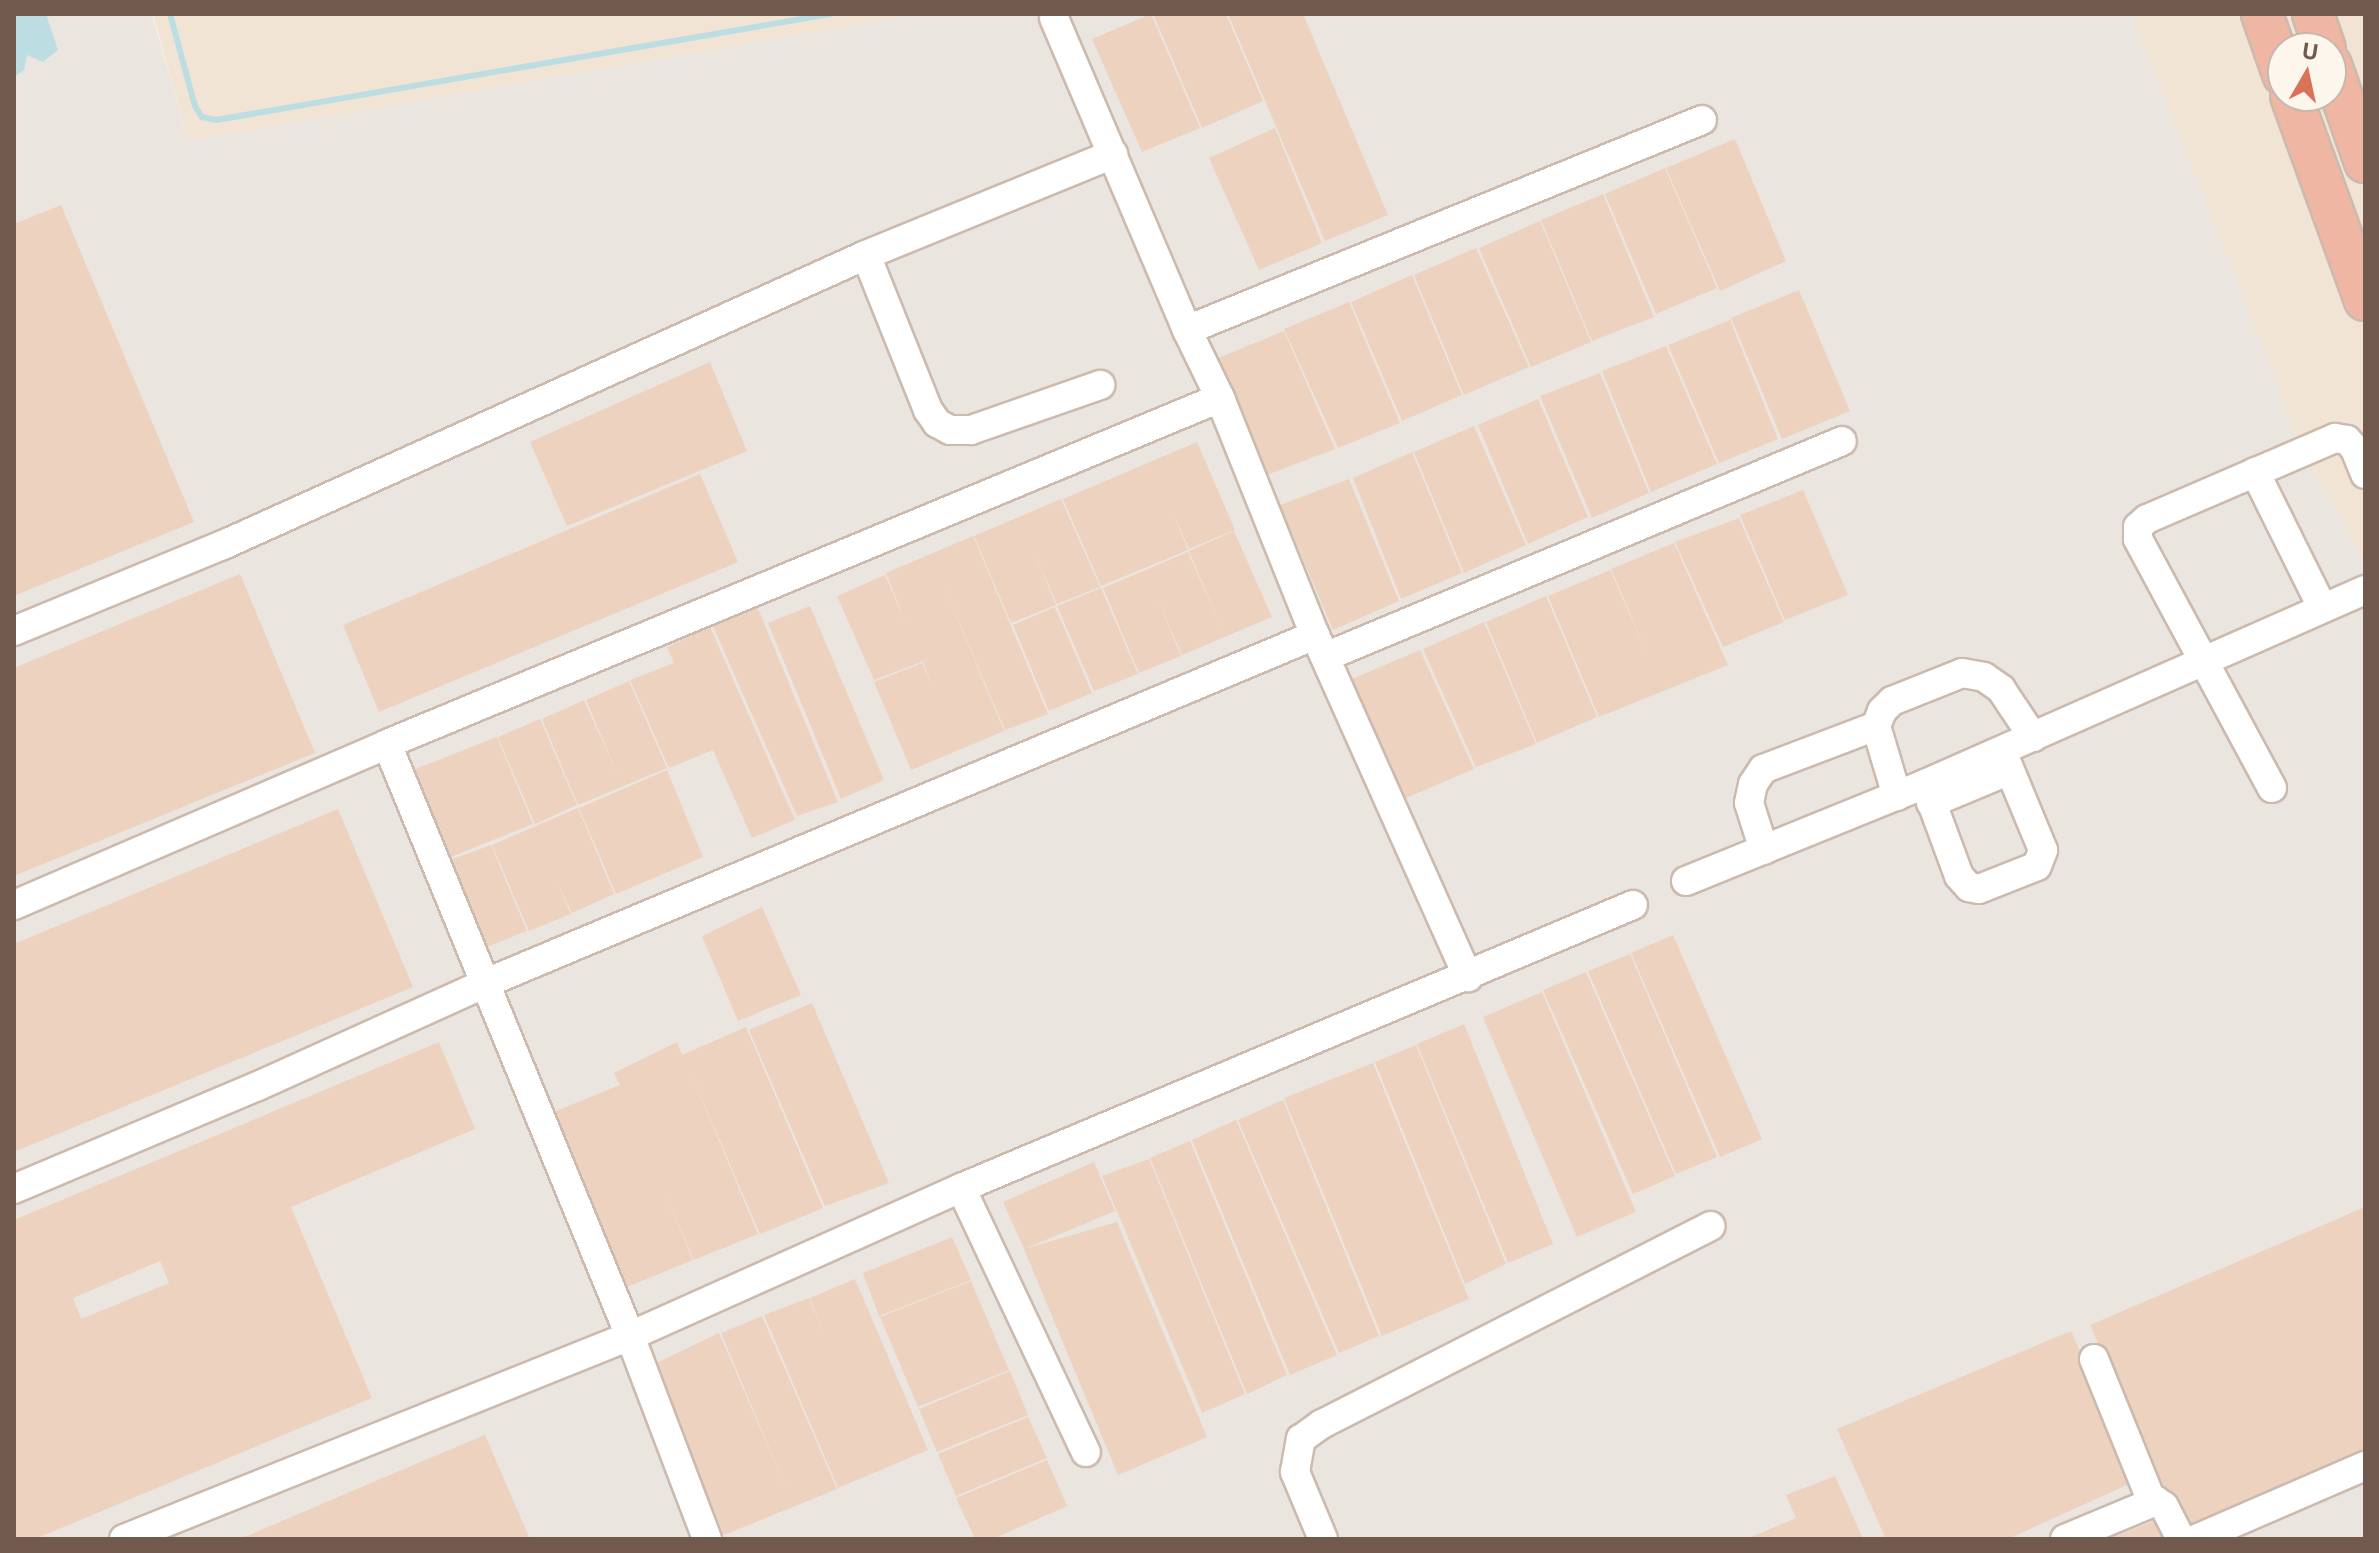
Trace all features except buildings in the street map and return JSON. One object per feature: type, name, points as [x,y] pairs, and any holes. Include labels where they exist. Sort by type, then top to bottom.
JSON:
[{"type":"highway","points":[[2347,111],[2365,162]]},
{"type":"highway","points":[[2297,112],[2365,300]]},
{"type":"lane","points":[[1054,18],[1187,330],[1220,398],[1320,646],[1468,977]]},
{"type":"lane","points":[[1187,330],[1702,120]]},
{"type":"lane","points":[[14,631],[223,545],[866,255],[1113,154]]},
{"type":"lane","points":[[866,255],[928,410],[937,423],[950,430],[971,430],[1100,385]]},
{"type":"lane","points":[[14,905],[1220,398]]},
{"type":"lane","points":[[2272,788],[2138,539],[2138,527],[2147,519],[2335,438],[2347,440],[2355,449],[2365,474]]},
{"type":"lane","points":[[14,1189],[244,1092],[474,988],[1320,646],[1842,441]]},
{"type":"lane","points":[[2255,472],[2322,607]]},
{"type":"lane","points":[[1686,881],[1897,796],[1928,793],[2005,761],[2033,737],[2365,590]]},
{"type":"lane","points":[[1897,796],[1876,726],[1882,711],[1892,701],[1962,673],[1984,677],[2001,689],[2033,737]]},
{"type":"lane","points":[[1764,850],[1749,803],[1753,784],[1763,769],[1876,726]]},
{"type":"lane","points":[[364,756],[474,988],[613,1344],[707,1539]]},
{"type":"lane","points":[[1928,793],[1959,876],[1969,887],[1979,889],[2037,866],[2043,850],[2005,761]]},
{"type":"lane","points":[[124,1539],[613,1344],[961,1188],[1633,905]]},
{"type":"lane","points":[[961,1188],[1086,1452]]},
{"type":"lane","points":[[1323,1539],[1295,1472],[1301,1439],[1322,1424],[1710,1226]]},
{"type":"lane","points":[[2094,1359],[2152,1502]]},
{"type":"lane","points":[[2196,1539],[2365,1466]]},
{"type":"lane","points":[[2065,1539],[2152,1502],[2164,1506],[2181,1539]]},
{"type":"shaded area","points":[[14,14],[152,14],[188,141],[919,14],[2132,14],[2297,436],[2365,564],[2365,1539],[14,1539]]},
{"type":"shaded area","points":[[153,14],[919,14],[188,141]]},
{"type":"shaded area","points":[[2132,14],[2365,14],[2365,564],[2297,436]]},
{"type":"water","points":[[14,14],[46,14],[58,50],[43,62],[27,55],[24,70],[14,77]]},
{"type":"waterway","points":[[170,14],[195,106],[202,117],[216,120],[830,14]]}]
